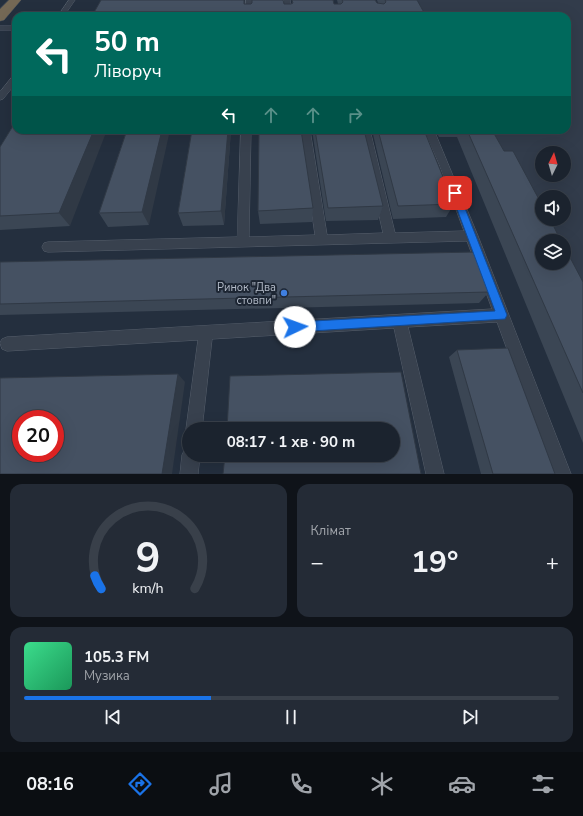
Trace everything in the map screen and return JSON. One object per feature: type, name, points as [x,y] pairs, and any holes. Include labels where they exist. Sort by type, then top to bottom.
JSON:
[{"type":"highway","points":[[0,17],[15,0]]},
{"type":"lane","points":[[64,12],[72,0]]},
{"type":"lane","points":[[248,12],[249,0]]},
{"type":"lane","points":[[287,0],[288,12]]},
{"type":"lane","points":[[0,28],[12,28]]},
{"type":"lane","points":[[0,97],[12,83]]},
{"type":"lane","points":[[244,242],[246,134]]},
{"type":"lane","points":[[306,134],[322,240]]},
{"type":"lane","points":[[365,134],[390,238]]},
{"type":"lane","points":[[431,134],[472,236],[562,474]]},
{"type":"lane","points":[[48,247],[472,236]]},
{"type":"lane","points":[[7,344],[502,315]]},
{"type":"lane","points":[[399,322],[435,474]]},
{"type":"lane","points":[[195,422],[206,332]]},
{"type":"lane","points":[[189,474],[190,462]]},
{"type":"shaded area","points":[[407,0],[583,0],[583,324],[566,270],[571,270],[571,234],[538,234],[478,134],[571,134],[571,12],[413,12]]},
{"type":"building","points":[[101,0],[244,0],[244,4],[251,4],[252,0],[283,0],[284,4],[291,4],[293,3],[292,0],[333,0],[334,4],[341,4],[343,2],[342,0],[375,0],[377,3],[384,4],[386,2],[385,0],[417,0],[424,12],[94,12]]},
{"type":"building","points":[[12,128],[12,134],[92,134],[59,213],[0,216],[0,147]]},
{"type":"building","points":[[126,134],[161,134],[142,212],[99,213]]},
{"type":"building","points":[[191,134],[228,134],[221,211],[178,213]]},
{"type":"building","points":[[259,134],[302,134],[313,208],[258,211]]},
{"type":"building","points":[[316,134],[365,134],[383,206],[328,208]]},
{"type":"building","points":[[379,134],[426,134],[454,204],[398,206]]},
{"type":"building","points":[[469,134],[494,134],[504,151],[513,151],[535,192],[535,226],[554,226],[558,234],[535,234],[535,270],[571,270],[571,259],[583,282],[583,393]]},
{"type":"building","points":[[474,252],[489,292],[0,304],[0,262]]},
{"type":"building","points":[[508,348],[555,474],[493,474],[457,350]]},
{"type":"building","points":[[401,372],[421,474],[223,474],[224,462],[400,462],[400,422],[227,422],[230,376]]},
{"type":"building","points":[[178,374],[162,474],[0,474],[0,378]]},
{"type":"place","name":"Ринок \"Два стовпи\"","points":[[284,293]]},
{"type":"route","points":[[295,327],[502,315],[455,193]]}]
